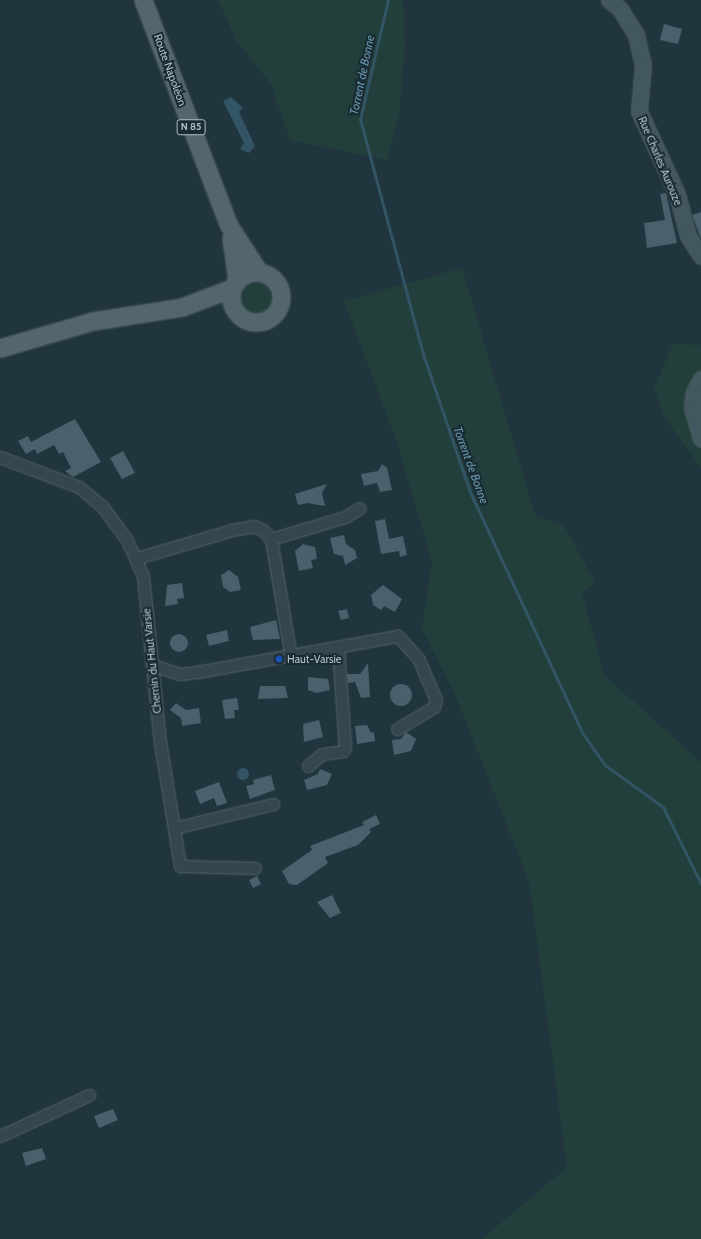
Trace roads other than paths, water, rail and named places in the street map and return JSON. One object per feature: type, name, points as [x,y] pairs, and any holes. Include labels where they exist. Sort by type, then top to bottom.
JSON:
[{"type":"main road","name":"Route Napoléon","points":[[143,0],[228,224],[259,272]]},
{"type":"main road","name":"Route Napoléon","points":[[228,224],[235,284]]},
{"type":"main road","points":[[1,348],[80,324],[182,307],[235,311],[256,322],[277,310],[279,288],[271,277],[259,272],[182,307]]},
{"type":"main road","points":[[235,284],[235,311]]},
{"type":"street","name":"Rue Charles Aurouze","points":[[609,0],[620,9],[636,36],[643,65],[639,110],[677,194],[688,236],[701,256]]},
{"type":"street","points":[[701,379],[694,392],[692,407],[701,439]]},
{"type":"street","name":"Chemin du Haut Varsie","points":[[0,456],[80,487],[106,512],[137,558],[143,576],[152,665],[180,866],[255,868]]},
{"type":"street","points":[[271,539],[346,517],[360,508]]},
{"type":"street","points":[[137,558],[254,526],[271,539],[291,657]]},
{"type":"street","points":[[152,665],[180,674],[291,657],[338,646],[398,636],[408,644],[436,700],[434,707],[397,729]]},
{"type":"street","points":[[308,766],[322,754],[343,751],[345,747],[338,646]]},
{"type":"street","points":[[174,828],[272,804]]},
{"type":"street","points":[[0,1136],[90,1095]]},
{"type":"water","points":[[231,97],[243,108],[239,112],[255,146],[249,153],[240,149],[244,143],[223,101]]},
{"type":"water","points":[[243,768],[247,770],[249,774],[247,778],[243,780],[239,778],[237,774],[239,770]]},
{"type":"waterway","name":"Torrent de Bonne","points":[[388,0],[360,119],[422,351],[470,492],[583,734],[605,765],[663,807],[701,884]]},
{"type":"place","name":"Haut-Varsie","points":[[279,659]]}]
